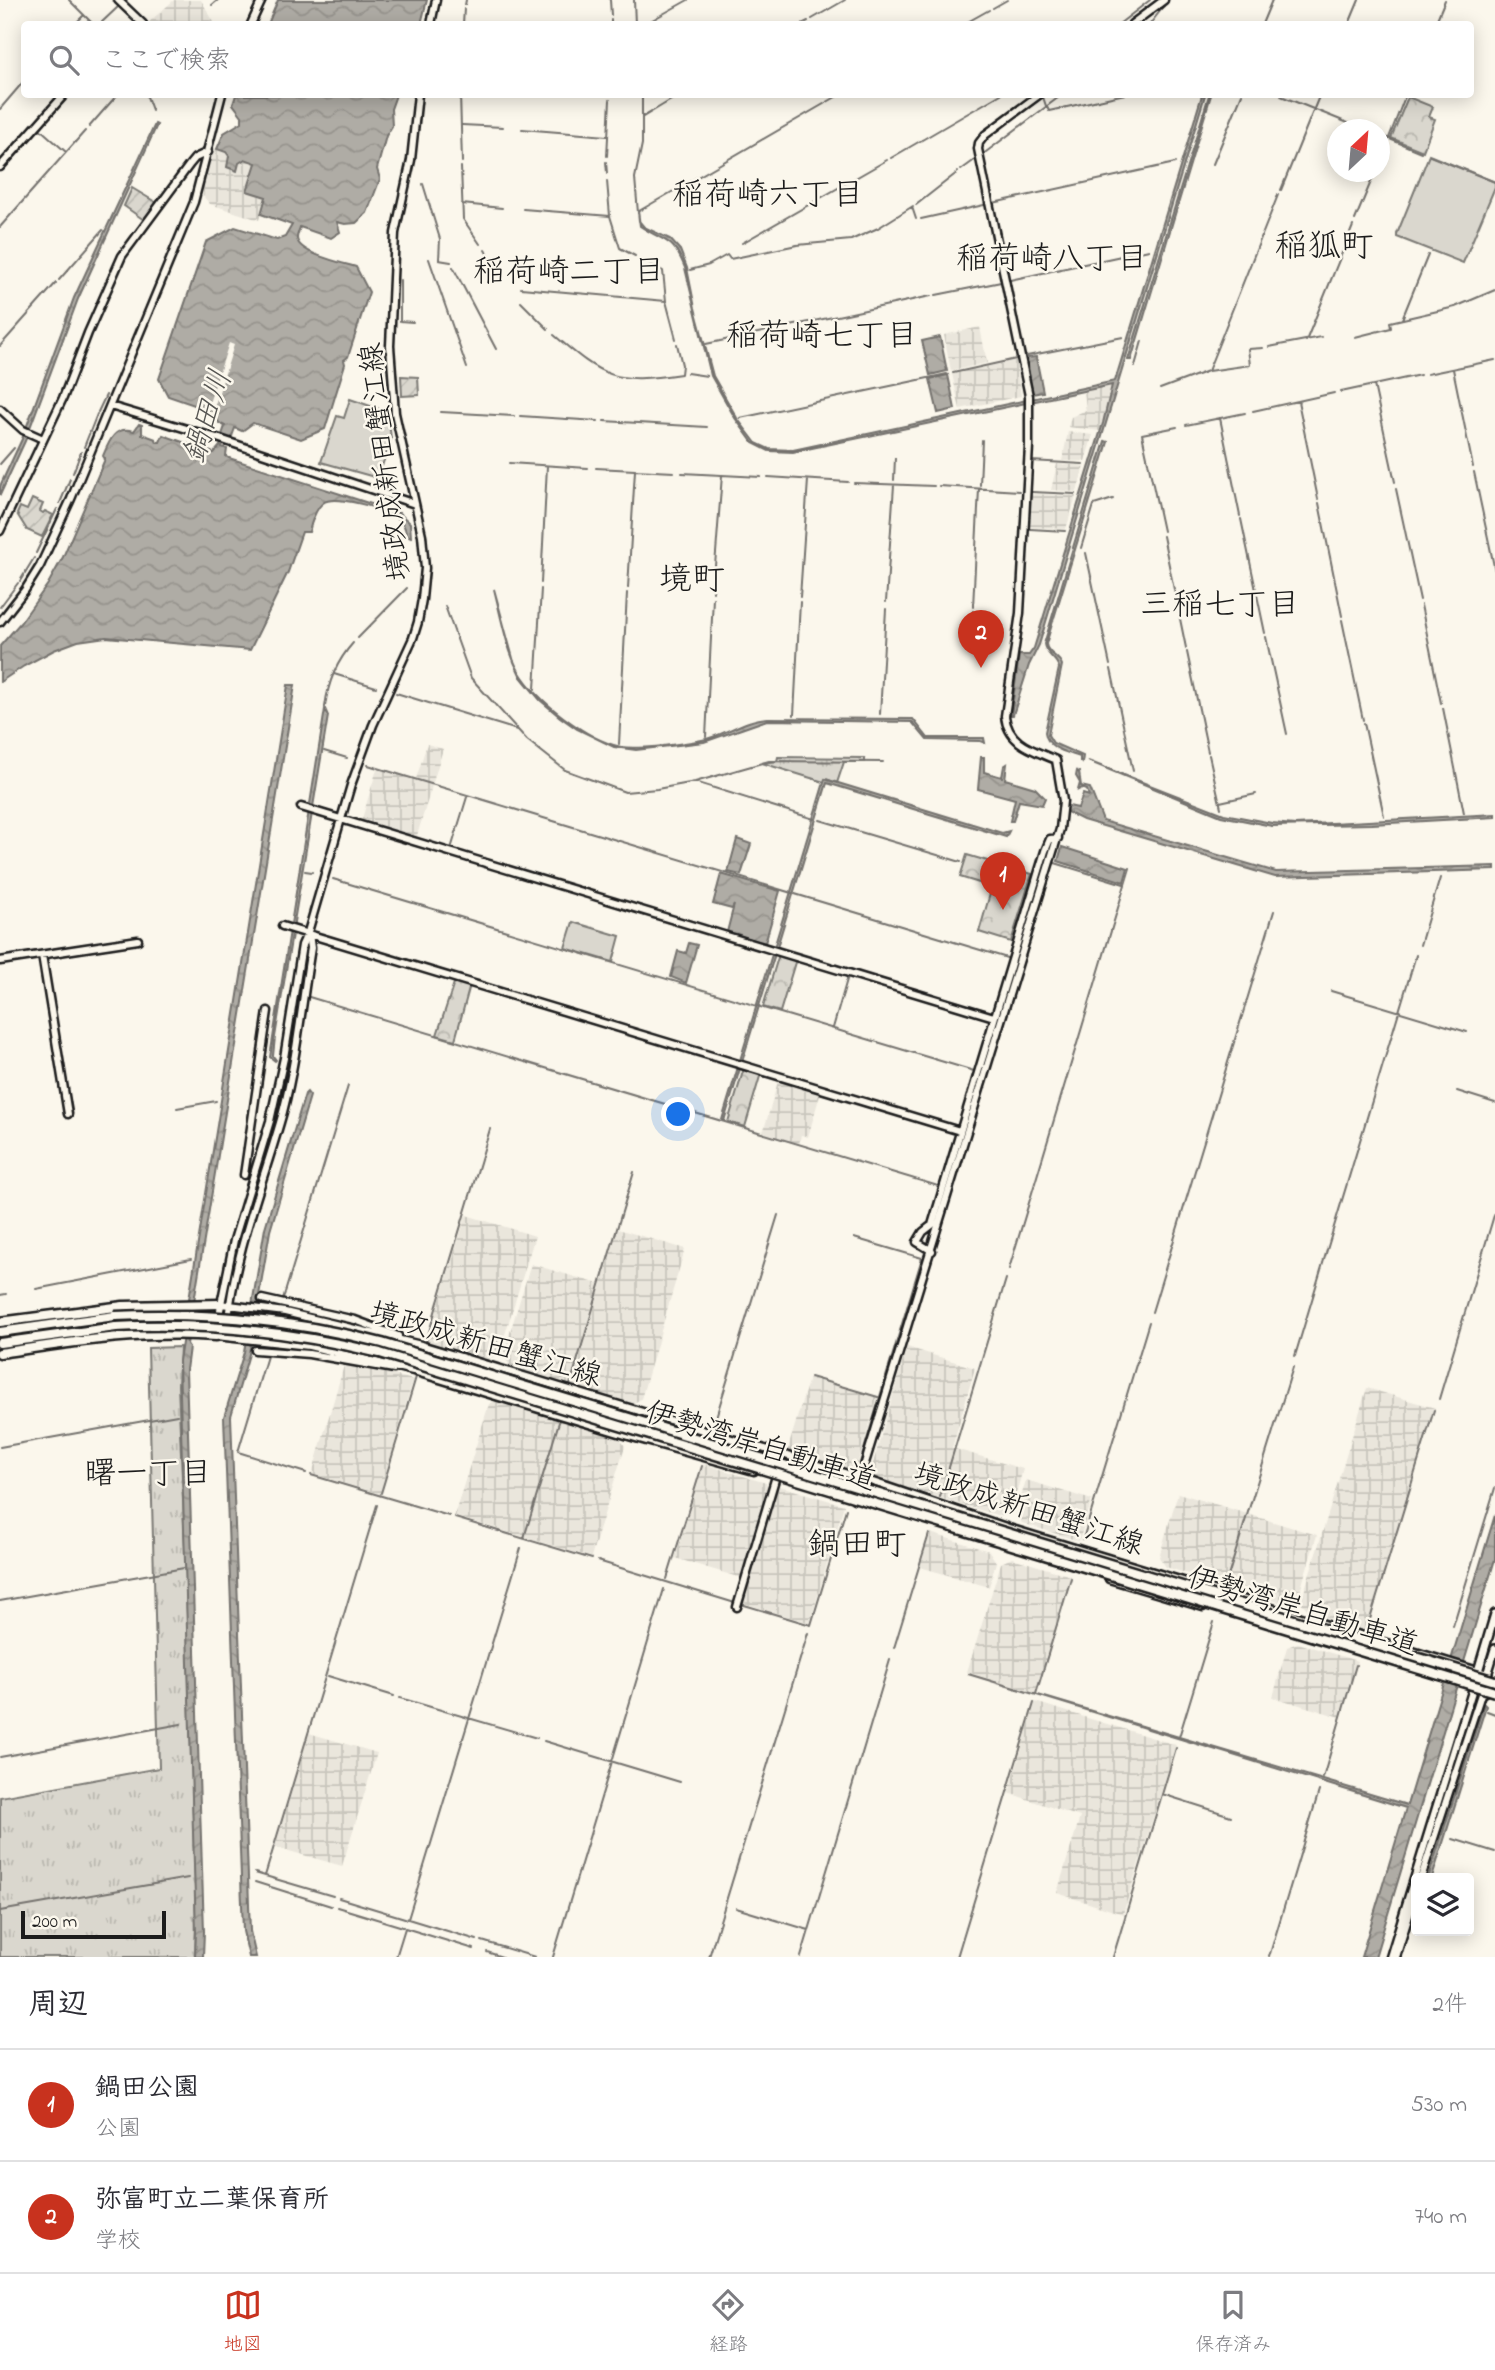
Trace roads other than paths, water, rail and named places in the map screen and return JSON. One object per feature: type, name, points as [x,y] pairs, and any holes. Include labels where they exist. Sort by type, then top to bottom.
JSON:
[{"type":"highway","points":[[0,1322],[123,1306],[225,1304]]},
{"type":"highway","name":"伊勢湾岸自動車道","points":[[0,1332],[72,1321],[164,1315],[225,1316],[344,1333],[1493,1677]]},
{"type":"highway","name":"伊勢湾岸自動車道","points":[[0,1343],[73,1332],[151,1325],[243,1329],[341,1344],[416,1364],[1495,1694]]},
{"type":"highway","points":[[0,1353],[85,1339],[198,1334],[216,1336]]},
{"type":"main road","points":[[1478,1689],[1478,1671],[1495,1614]]},
{"type":"main road","points":[[1478,1689],[1493,1677],[1495,1649]]},
{"type":"main road","points":[[1478,1689],[1495,1694]]},
{"type":"street","points":[[118,0],[139,21]]},
{"type":"street","points":[[252,21],[262,0]]},
{"type":"street","points":[[432,21],[436,0]]},
{"type":"street","points":[[1136,21],[1164,0]]},
{"type":"street","points":[[0,167],[61,98]]},
{"type":"street","points":[[0,622],[25,590],[49,548],[110,406],[194,202],[221,98]]},
{"type":"street","name":"境政成新田蟹江線","points":[[418,98],[411,160],[395,233],[390,346],[395,413],[422,535],[425,569],[418,622],[406,656],[373,725],[340,818],[302,946],[282,1071],[234,1241],[225,1304],[216,1336],[309,1346],[413,1371],[632,1437],[854,1499],[1478,1689]]},
{"type":"street","points":[[854,1499],[1058,838],[1062,812],[1063,801],[1056,760],[1020,744],[1009,731],[1005,716],[1020,613],[1029,399],[978,149],[985,135],[1035,98]]},
{"type":"street","points":[[0,531],[63,398],[88,332],[122,256],[190,164],[195,158],[208,152]]},
{"type":"street","points":[[110,406],[218,438],[415,504]]},
{"type":"street","points":[[0,409],[26,431],[43,439]]},
{"type":"street","points":[[304,808],[994,1017]]},
{"type":"street","points":[[932,1251],[917,1242],[932,1224],[1045,851],[1050,838],[1058,838]]},
{"type":"street","points":[[289,927],[960,1131]]},
{"type":"street","points":[[0,961],[138,940]]},
{"type":"street","points":[[42,954],[68,1114]]},
{"type":"street","points":[[244,1175],[268,1011]]},
{"type":"street","points":[[262,1299],[355,1320],[421,1345]]},
{"type":"street","name":"境政成新田蟹江線","points":[[225,1304],[313,1318],[421,1345],[861,1478],[1009,1528],[1493,1677]]},
{"type":"street","name":"境政成新田蟹江線","points":[[225,1304],[226,1337]]},
{"type":"street","points":[[255,1350],[309,1354],[413,1371]]},
{"type":"street","points":[[737,1607],[776,1476]]},
{"type":"street","points":[[1423,1873],[1478,1689]]},
{"type":"street","points":[[1390,1957],[1478,1689]]},
{"type":"street","points":[[1396,1957],[1411,1909]]},
{"type":"water","points":[[278,0],[427,0],[422,21],[269,21]]},
{"type":"water","points":[[235,98],[395,98],[391,109],[392,126],[386,136],[377,169],[380,179],[367,213],[356,223],[337,222],[340,232],[331,238],[300,227],[298,234],[299,243],[312,253],[356,267],[369,292],[348,357],[344,360],[325,429],[301,439],[253,423],[242,431],[235,428],[230,442],[221,438],[225,426],[219,423],[215,412],[168,396],[159,379],[206,242],[235,227],[277,240],[285,237],[292,225],[261,214],[266,197],[247,191],[256,163],[245,159],[239,163],[237,171],[227,167],[229,156],[217,149],[224,133],[242,122],[242,116],[233,104]]},
{"type":"water","points":[[1201,98],[1204,98],[1039,645],[1029,665],[1013,715],[1019,655],[1029,655],[1034,648],[1103,423],[1112,385],[793,452],[769,451],[753,443],[735,418],[711,376],[681,258],[667,242],[640,226],[639,221],[644,227],[670,239],[680,250],[687,268],[713,376],[737,418],[756,443],[769,449],[793,450],[1115,381]]},
{"type":"water","points":[[1208,98],[1210,98],[1131,360],[1128,360]]},
{"type":"water","points":[[155,124],[157,125],[78,299],[25,441],[0,495],[0,486],[22,439],[74,298]]},
{"type":"water","points":[[940,337],[947,371],[930,375],[922,341]]},
{"type":"water","points":[[1036,357],[1043,392],[1032,394],[1027,358]]},
{"type":"water","points":[[948,375],[955,409],[938,413],[930,379]]},
{"type":"water","points":[[139,424],[142,425],[142,434],[156,439],[157,442],[160,442],[163,435],[214,453],[220,446],[227,449],[226,456],[229,458],[399,513],[410,523],[411,537],[407,535],[400,521],[390,514],[337,500],[323,503],[312,520],[309,532],[302,532],[288,572],[250,650],[106,637],[78,641],[54,650],[0,682],[0,646],[48,584],[63,557],[105,459],[103,456],[108,445],[117,432],[134,431]]},
{"type":"water","points":[[1105,441],[1108,442],[1046,644],[1062,665],[1048,735],[1053,743],[1083,756],[1082,763],[1080,757],[1053,746],[1045,732],[1059,668],[1044,644]]},
{"type":"water","points":[[494,589],[513,659],[504,632]]},
{"type":"water","points":[[513,659],[527,683],[564,718],[593,736],[621,747],[650,747],[702,740],[751,721],[768,718],[913,719],[928,738],[984,738],[985,743],[927,740],[912,722],[767,720],[704,742],[636,750],[614,747],[577,729],[540,700],[521,677]]},
{"type":"water","points":[[288,685],[295,685],[187,1344],[204,1931],[203,1957],[195,1957],[179,1361]]},
{"type":"water","points":[[325,709],[328,716],[275,1037],[275,1061],[270,1057]]},
{"type":"water","points":[[981,757],[984,757],[984,772],[1002,777],[1007,764],[1005,779],[1035,788],[1045,798],[1042,805],[1019,801],[1013,821],[1010,821],[1015,799],[978,789]]},
{"type":"water","points":[[1088,761],[1224,814],[1272,823],[1295,825],[1495,814],[1495,817],[1272,826],[1221,816]]},
{"type":"water","points":[[1077,771],[1081,786],[1090,788],[1103,821],[1276,872],[1495,866],[1495,870],[1275,877],[1083,820],[1063,810],[1064,805],[1078,808],[1083,794],[1089,796],[1087,790],[1078,790],[1080,783],[1076,776]]},
{"type":"water","points":[[825,779],[1002,833],[1009,831],[1006,837],[827,783],[724,1121],[722,1120]]},
{"type":"water","points":[[737,839],[751,844],[741,875],[728,872]]},
{"type":"water","points":[[1062,847],[1128,868],[1124,882],[1058,861]]},
{"type":"water","points":[[721,874],[780,891],[765,943],[727,932],[734,905],[732,909],[713,904]]},
{"type":"water","points":[[689,943],[697,945],[686,983],[671,977],[678,951],[686,953]]},
{"type":"water","points":[[307,1092],[310,1096],[270,1231],[249,1354],[231,1416],[250,1931],[256,1957],[249,1957],[243,1931],[224,1417],[244,1352],[265,1228]]},
{"type":"water","points":[[1495,1515],[1495,1559],[1375,1957],[1361,1957],[1406,1808],[968,1674],[1407,1805]]},
{"type":"water","points":[[1484,1704],[1486,1706],[1434,1873],[1430,1873]]},
{"type":"waterway","points":[[69,0],[90,21]]},
{"type":"waterway","points":[[212,5],[218,0]]},
{"type":"waterway","points":[[465,5],[466,0]]},
{"type":"waterway","points":[[610,0],[611,15]]},
{"type":"waterway","points":[[634,0],[635,21]]},
{"type":"waterway","points":[[650,21],[688,0]]},
{"type":"waterway","points":[[812,19],[845,0]]},
{"type":"waterway","points":[[993,8],[1007,0]]},
{"type":"waterway","points":[[1123,21],[1150,0]]},
{"type":"waterway","points":[[1263,21],[1272,0]]},
{"type":"waterway","points":[[1350,21],[1359,0]]},
{"type":"waterway","points":[[1436,21],[1445,0]]},
{"type":"waterway","points":[[103,21],[119,6]]},
{"type":"waterway","points":[[1152,21],[1164,6]]},
{"type":"waterway","points":[[463,21],[464,9]]},
{"type":"waterway","points":[[969,21],[989,10]]},
{"type":"waterway","points":[[78,21],[83,16]]},
{"type":"waterway","points":[[0,109],[21,84]]},
{"type":"waterway","points":[[89,127],[114,98]]},
{"type":"waterway","points":[[148,98],[152,110]]},
{"type":"waterway","points":[[460,98],[462,162]]},
{"type":"waterway","points":[[638,213],[635,178],[642,144],[642,98]]},
{"type":"waterway","points":[[643,117],[674,98]]},
{"type":"waterway","points":[[639,211],[834,98]]},
{"type":"waterway","points":[[891,158],[994,98]]},
{"type":"waterway","points":[[1043,98],[1046,106]]},
{"type":"waterway","points":[[982,155],[1058,98]]},
{"type":"waterway","points":[[1047,107],[1049,111],[1107,98]]},
{"type":"waterway","points":[[1213,164],[1240,98]]},
{"type":"waterway","points":[[1286,98],[1338,119]]},
{"type":"waterway","points":[[1281,190],[1318,98]]},
{"type":"waterway","points":[[1390,135],[1404,98]]},
{"type":"waterway","points":[[607,156],[610,100]]},
{"type":"waterway","points":[[462,125],[503,127]]},
{"type":"waterway","points":[[39,128],[66,152]]},
{"type":"waterway","points":[[522,129],[607,136]]},
{"type":"waterway","points":[[0,227],[85,131]]},
{"type":"waterway","points":[[1390,139],[1421,152]]},
{"type":"waterway","points":[[1430,156],[1495,182]]},
{"type":"waterway","points":[[961,170],[976,159]]},
{"type":"waterway","points":[[742,243],[887,160]]},
{"type":"waterway","points":[[606,162],[607,173]]},
{"type":"waterway","points":[[993,203],[1175,163]]},
{"type":"waterway","points":[[461,167],[463,219],[480,244]]},
{"type":"waterway","points":[[916,205],[958,172]]},
{"type":"waterway","points":[[607,181],[610,216],[620,248],[635,256]]},
{"type":"waterway","points":[[1355,220],[1371,182]]},
{"type":"waterway","points":[[423,184],[440,239],[439,260],[451,262]]},
{"type":"waterway","points":[[1160,389],[1208,371],[1278,195]]},
{"type":"waterway","points":[[462,204],[502,208]]},
{"type":"waterway","points":[[921,219],[984,205]]},
{"type":"waterway","points":[[690,270],[709,265],[727,255],[730,259],[797,245],[851,240],[878,228],[913,206]]},
{"type":"waterway","points":[[912,207],[916,219]]},
{"type":"waterway","points":[[523,209],[610,216]]},
{"type":"waterway","points":[[1306,341],[1353,226]]},
{"type":"waterway","points":[[59,280],[103,230]]},
{"type":"waterway","points":[[485,250],[500,275]]},
{"type":"waterway","points":[[1010,280],[1149,250]]},
{"type":"waterway","points":[[1402,319],[1428,255]]},
{"type":"waterway","points":[[429,259],[467,368]]},
{"type":"waterway","points":[[645,261],[663,271],[666,301],[676,339]]},
{"type":"waterway","points":[[453,267],[496,349]]},
{"type":"waterway","points":[[400,280],[400,321],[413,322]]},
{"type":"waterway","points":[[936,295],[1001,282]]},
{"type":"waterway","points":[[0,346],[56,283]]},
{"type":"waterway","points":[[521,288],[666,301]]},
{"type":"waterway","points":[[1355,337],[1391,328],[1390,322],[1455,307],[1495,290]]},
{"type":"waterway","points":[[706,344],[931,296]]},
{"type":"waterway","points":[[521,302],[548,329]]},
{"type":"waterway","points":[[554,335],[598,369],[625,377],[681,374],[682,365],[677,344]]},
{"type":"waterway","points":[[1027,356],[1123,337]]},
{"type":"waterway","points":[[1269,347],[1321,337]]},
{"type":"waterway","points":[[1135,366],[1142,341]]},
{"type":"waterway","points":[[1208,371],[1250,365],[1248,349],[1263,348]]},
{"type":"waterway","points":[[953,373],[1016,359]]},
{"type":"waterway","points":[[1427,374],[1495,360]]},
{"type":"waterway","points":[[1453,369],[1473,467]]},
{"type":"waterway","points":[[687,373],[707,376]]},
{"type":"waterway","points":[[740,418],[947,374]]},
{"type":"waterway","points":[[1341,392],[1420,375]]},
{"type":"waterway","points":[[1374,385],[1395,482]]},
{"type":"waterway","points":[[1253,411],[1334,393]]},
{"type":"waterway","points":[[98,412],[106,395]]},
{"type":"waterway","points":[[1298,401],[1318,499]]},
{"type":"waterway","points":[[441,412],[514,416]]},
{"type":"waterway","points":[[1186,425],[1245,413]]},
{"type":"waterway","points":[[84,447],[97,414]]},
{"type":"waterway","points":[[520,416],[598,421]]},
{"type":"waterway","points":[[1220,418],[1240,516]]},
{"type":"waterway","points":[[604,421],[707,427]]},
{"type":"waterway","points":[[1163,531],[1142,434],[1177,427]]},
{"type":"waterway","points":[[980,485],[982,440]]},
{"type":"waterway","points":[[0,464],[14,448]]},
{"type":"waterway","points":[[73,473],[81,452]]},
{"type":"waterway","points":[[894,480],[895,458]]},
{"type":"waterway","points":[[1031,461],[1083,464]]},
{"type":"waterway","points":[[509,463],[588,468]]},
{"type":"waterway","points":[[541,583],[547,466]]},
{"type":"waterway","points":[[596,468],[674,472]]},
{"type":"waterway","points":[[628,588],[635,470]]},
{"type":"waterway","points":[[1474,472],[1495,571]]},
{"type":"waterway","points":[[682,473],[761,477]]},
{"type":"waterway","points":[[713,592],[722,475]]},
{"type":"waterway","points":[[768,477],[848,482]]},
{"type":"waterway","points":[[60,503],[70,479]]},
{"type":"waterway","points":[[800,597],[808,480]]},
{"type":"waterway","points":[[854,483],[934,486]]},
{"type":"waterway","points":[[886,602],[894,485]]},
{"type":"waterway","points":[[939,486],[1019,491]]},
{"type":"waterway","points":[[973,607],[979,489]]},
{"type":"waterway","points":[[1396,489],[1420,600]]},
{"type":"waterway","points":[[1032,492],[1075,494]]},
{"type":"waterway","points":[[1081,548],[1094,505],[1113,499]]},
{"type":"waterway","points":[[1319,503],[1342,616]]},
{"type":"waterway","points":[[36,553],[57,509]]},
{"type":"waterway","points":[[1241,519],[1265,633]]},
{"type":"waterway","points":[[1030,529],[1065,531]]},
{"type":"waterway","points":[[1163,536],[1186,648]]},
{"type":"waterway","points":[[1086,553],[1110,665]]},
{"type":"waterway","points":[[20,581],[34,558]]},
{"type":"waterway","points":[[0,607],[18,583]]},
{"type":"waterway","points":[[358,638],[407,588]]},
{"type":"waterway","points":[[535,689],[541,589]]},
{"type":"waterway","points":[[619,744],[627,593]]},
{"type":"waterway","points":[[706,737],[713,598]]},
{"type":"waterway","points":[[794,715],[800,602]]},
{"type":"waterway","points":[[1421,605],[1441,703]]},
{"type":"waterway","points":[[445,606],[471,678],[527,740],[565,770],[625,792],[695,782],[769,761],[883,762]]},
{"type":"waterway","points":[[880,714],[886,609]]},
{"type":"waterway","points":[[971,651],[973,611]]},
{"type":"waterway","points":[[1342,620],[1363,720]]},
{"type":"waterway","points":[[1266,637],[1287,734]]},
{"type":"waterway","points":[[325,707],[334,673],[353,643]]},
{"type":"waterway","points":[[1187,652],[1208,752]]},
{"type":"waterway","points":[[1111,669],[1133,771]]},
{"type":"waterway","points":[[334,674],[376,687]]},
{"type":"waterway","points":[[396,693],[517,730]]},
{"type":"waterway","points":[[1443,708],[1464,813]]},
{"type":"waterway","points":[[1364,723],[1384,816]]},
{"type":"waterway","points":[[324,751],[347,758]]},
{"type":"waterway","points":[[1209,755],[1221,808]]},
{"type":"waterway","points":[[368,765],[1007,958]]},
{"type":"waterway","points":[[695,782],[814,819]]},
{"type":"waterway","points":[[1220,802],[1256,794]]},
{"type":"waterway","points":[[451,849],[467,797]]},
{"type":"waterway","points":[[820,820],[961,862]]},
{"type":"waterway","points":[[1055,863],[1124,884]]},
{"type":"waterway","points":[[1009,1269],[1130,868]]},
{"type":"waterway","points":[[305,871],[312,872]]},
{"type":"waterway","points":[[981,872],[982,878],[988,881],[991,879],[990,872]]},
{"type":"waterway","points":[[1420,945],[1440,878]]},
{"type":"waterway","points":[[333,879],[974,1071]]},
{"type":"waterway","points":[[1152,1312],[1274,911]]},
{"type":"waterway","points":[[1295,1356],[1416,955]]},
{"type":"waterway","points":[[833,1028],[848,976]]},
{"type":"waterway","points":[[1331,991],[1467,1032]]},
{"type":"waterway","points":[[309,997],[938,1186]]},
{"type":"waterway","points":[[283,1299],[348,1086]]},
{"type":"waterway","points":[[1457,1091],[1495,1103]]},
{"type":"waterway","points":[[177,1108],[216,1101]]},
{"type":"waterway","points":[[426,1342],[490,1129]]},
{"type":"waterway","points":[[570,1385],[634,1172]]},
{"type":"waterway","points":[[1439,1399],[1495,1212]]},
{"type":"waterway","points":[[713,1427],[778,1215]]},
{"type":"waterway","points":[[854,1238],[922,1258],[859,1466]]},
{"type":"waterway","points":[[36,1289],[191,1259]]},
{"type":"waterway","points":[[940,1497],[1006,1279]]},
{"type":"waterway","points":[[0,1295],[6,1294]]},
{"type":"waterway","points":[[1083,1539],[1149,1322]]},
{"type":"waterway","points":[[267,1356],[238,1452],[306,1473]]},
{"type":"waterway","points":[[1226,1583],[1293,1367]]},
{"type":"waterway","points":[[381,1493],[416,1377]]},
{"type":"waterway","points":[[810,1377],[878,1397]]},
{"type":"waterway","points":[[1368,1626],[1434,1410]]},
{"type":"waterway","points":[[0,1447],[177,1415]]},
{"type":"waterway","points":[[524,1538],[559,1422]]},
{"type":"waterway","points":[[667,1579],[702,1466]]},
{"type":"waterway","points":[[311,1475],[449,1516]]},
{"type":"waterway","points":[[1453,1626],[1495,1488]]},
{"type":"waterway","points":[[265,1876],[377,1505]]},
{"type":"waterway","points":[[741,1604],[811,1625],[846,1509]]},
{"type":"waterway","points":[[455,1518],[592,1559]]},
{"type":"waterway","points":[[894,1648],[929,1534]]},
{"type":"waterway","points":[[408,1919],[521,1548]]},
{"type":"waterway","points":[[598,1561],[735,1603]]},
{"type":"waterway","points":[[0,1601],[184,1568]]},
{"type":"waterway","points":[[1036,1694],[1071,1578]]},
{"type":"waterway","points":[[553,1957],[664,1589]]},
{"type":"waterway","points":[[1179,1737],[1214,1622]]},
{"type":"waterway","points":[[709,1957],[808,1633]]},
{"type":"waterway","points":[[801,1957],[890,1660]]},
{"type":"waterway","points":[[1323,1778],[1356,1665]]},
{"type":"waterway","points":[[328,1676],[394,1696]]},
{"type":"waterway","points":[[400,1698],[537,1738]]},
{"type":"waterway","points":[[957,1957],[1034,1703]]},
{"type":"waterway","points":[[1487,1711],[1495,1714]]},
{"type":"waterway","points":[[0,1757],[181,1724]]},
{"type":"waterway","points":[[544,1741],[680,1782]]},
{"type":"waterway","points":[[1113,1957],[1176,1748]]},
{"type":"waterway","points":[[1269,1957],[1319,1791]]},
{"type":"waterway","points":[[1162,1794],[1231,1816]]},
{"type":"waterway","points":[[1453,1839],[1495,1852]]},
{"type":"waterway","points":[[255,1873],[333,1896]]},
{"type":"waterway","points":[[0,1911],[188,1878]]},
{"type":"waterway","points":[[255,1882],[331,1906]]},
{"type":"waterway","points":[[339,1898],[477,1940]]},
{"type":"waterway","points":[[337,1907],[403,1927]]},
{"type":"waterway","points":[[736,1908],[809,1930]]},
{"type":"waterway","points":[[396,1957],[405,1928],[474,1949]]},
{"type":"waterway","points":[[482,1941],[535,1957]]},
{"type":"waterway","points":[[487,1952],[502,1957]]},
{"type":"place","name":"弥富町立二葉保育所","points":[[981,668]]},
{"type":"place","name":"鍋田公園","points":[[1003,910]]},
{"type":"district","name":"稲荷崎六丁目","points":[[768,193]]},
{"type":"district","name":"稲狐町","points":[[1324,244]]},
{"type":"district","name":"稲荷崎八丁目","points":[[1052,257]]},
{"type":"district","name":"稲荷崎二丁目","points":[[569,270]]},
{"type":"district","name":"稲荷崎七丁目","points":[[822,334]]},
{"type":"district","name":"境町","points":[[692,577]]},
{"type":"district","name":"三稲七丁目","points":[[1220,603]]},
{"type":"district","name":"曙一丁目","points":[[148,1472]]},
{"type":"district","name":"鍋田町","points":[[857,1542]]},
{"type":"water label","name":"鍋田川","points":[[206,416]]}]
